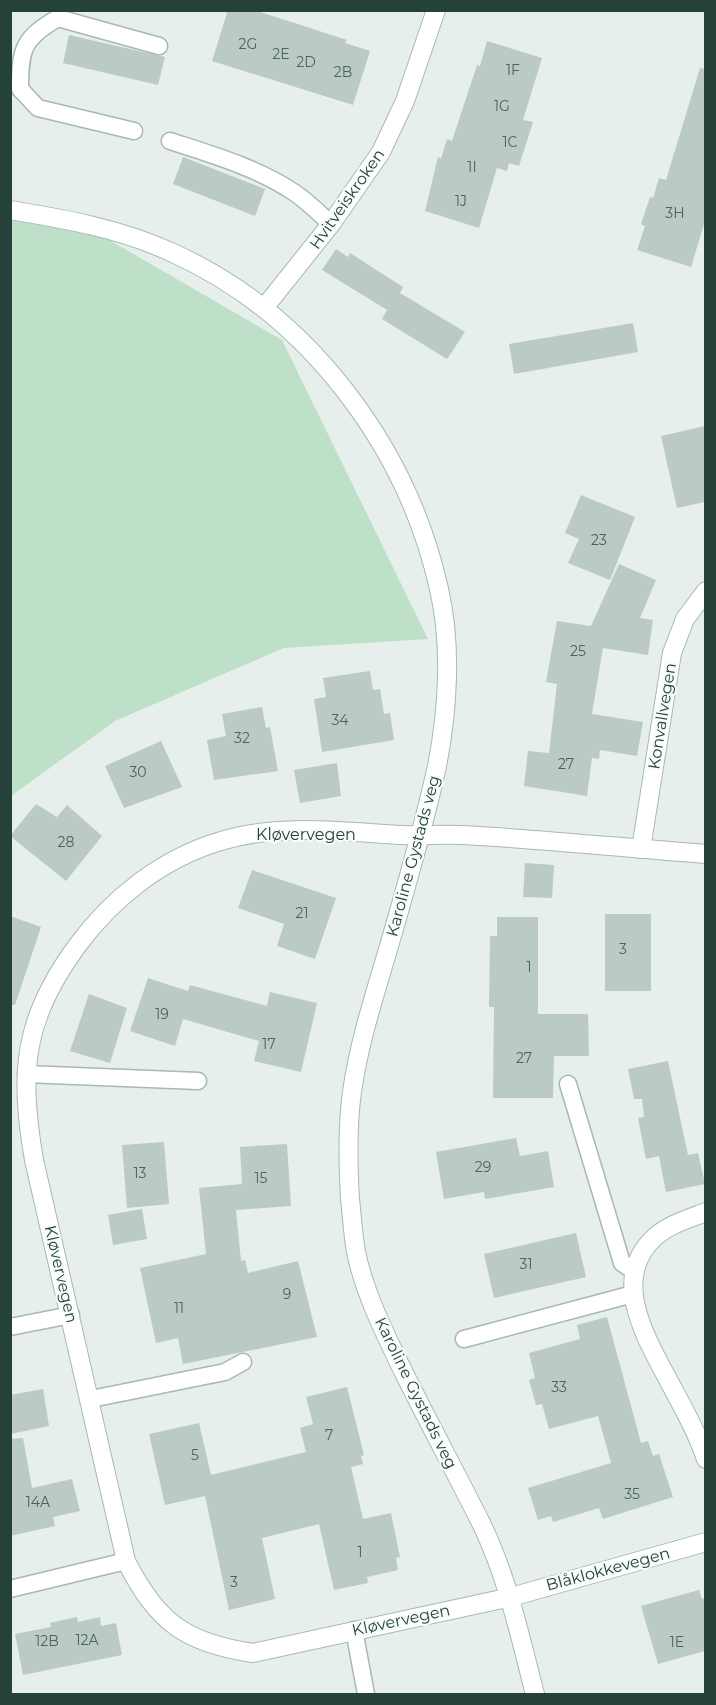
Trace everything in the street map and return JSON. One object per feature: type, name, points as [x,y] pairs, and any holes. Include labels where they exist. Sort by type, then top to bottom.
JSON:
[{"type":"street","name":"Hvitveiskroken","points":[[264,308],[331,224],[381,152],[405,101],[436,10]]},
{"type":"street","name":"Karoline Gystads veg","points":[[10,210],[62,218],[118,233],[173,252],[217,276],[264,308],[321,359],[373,428],[413,509],[429,551],[440,592],[447,649],[445,709],[437,764],[365,1025],[352,1094],[348,1156],[356,1252],[380,1326],[484,1529],[510,1597],[535,1695]]},
{"type":"street","name":"Konvallvegen","points":[[642,849],[672,652],[685,619],[705,591]]},
{"type":"street","name":"Kløvervegen","points":[[418,836],[303,831],[255,833],[220,841],[161,868],[130,887],[84,936],[56,974],[39,1010],[29,1042],[26,1114],[34,1160],[91,1399],[126,1562],[143,1594],[163,1617],[183,1631],[222,1648],[253,1653],[510,1597]]},
{"type":"street","points":[[418,836],[459,835],[705,854]]},
{"type":"street","points":[[705,1212],[675,1223],[656,1236],[642,1251],[634,1271],[633,1294],[639,1322],[696,1431],[705,1459]]},
{"type":"street","name":"Blåklokkevegen","points":[[510,1597],[705,1542]]},
{"type":"lane","points":[[134,131],[38,108],[20,89],[15,56],[35,31],[58,18],[159,46]]},
{"type":"lane","points":[[170,141],[220,157],[267,178],[296,194],[331,224]]},
{"type":"lane","points":[[26,1074],[198,1081]]},
{"type":"lane","points":[[568,1084],[622,1263],[634,1271]]},
{"type":"lane","points":[[464,1339],[633,1294]]},
{"type":"lane","points":[[10,1327],[71,1315]]},
{"type":"lane","points":[[91,1399],[225,1372],[243,1362]]},
{"type":"lane","points":[[10,1589],[126,1562]]},
{"type":"lane","points":[[354,1630],[366,1695]]},
{"type":"green space","points":[[11,205],[73,219],[282,340],[428,639],[284,648],[115,721],[11,796]]},
{"type":"building","points":[[228,10],[254,10],[347,40],[345,43],[370,51],[353,105],[212,61]]},
{"type":"building","points":[[69,35],[165,57],[158,85],[63,63]]},
{"type":"building","points":[[487,41],[542,58],[523,120],[533,122],[519,166],[509,163],[507,171],[497,168],[479,228],[425,211],[438,157],[441,159],[447,139],[452,141]]},
{"type":"building","points":[[700,68],[705,69],[705,221],[691,267],[637,250],[645,226],[641,224],[650,197],[653,198],[659,178],[666,180]]},
{"type":"building","points":[[183,157],[265,189],[255,216],[173,184]]},
{"type":"building","points":[[336,249],[348,257],[350,253],[403,287],[400,293],[465,332],[447,359],[382,319],[387,310],[322,270]]},
{"type":"building","points":[[633,323],[638,352],[514,374],[509,344]]},
{"type":"building","points":[[705,426],[705,502],[677,508],[661,436]]},
{"type":"building","points":[[581,495],[635,517],[610,580],[568,563],[579,539],[565,533]]},
{"type":"building","points":[[619,564],[656,580],[640,618],[653,620],[648,655],[603,648],[592,714],[643,722],[637,756],[600,750],[599,759],[592,758],[587,796],[524,786],[528,751],[549,753],[557,684],[546,682],[557,621],[591,626]]},
{"type":"building","points":[[370,671],[373,690],[380,689],[384,714],[390,713],[394,740],[322,752],[314,699],[326,697],[323,678]]},
{"type":"building","points":[[262,707],[266,728],[270,727],[278,771],[214,780],[207,740],[226,736],[222,714]]},
{"type":"building","points":[[161,741],[182,787],[124,808],[105,766]]},
{"type":"building","points":[[337,763],[341,796],[300,803],[294,770]]},
{"type":"building","points":[[36,804],[57,817],[67,805],[102,836],[66,881],[10,836]]},
{"type":"building","points":[[525,863],[554,865],[552,898],[523,897]]},
{"type":"building","points":[[252,870],[336,898],[315,959],[277,946],[284,924],[238,908]]},
{"type":"building","points":[[605,914],[651,914],[651,991],[605,991]]},
{"type":"building","points":[[10,916],[41,927],[15,1005],[10,1005]]},
{"type":"building","points":[[497,917],[538,917],[538,1014],[588,1014],[589,1056],[554,1056],[553,1098],[493,1098],[494,1007],[489,1007],[490,936],[497,936]]},
{"type":"building","points":[[148,978],[188,991],[190,985],[267,1006],[270,992],[317,1003],[301,1072],[254,1061],[259,1041],[183,1019],[175,1046],[130,1031]]},
{"type":"building","points":[[89,994],[127,1008],[110,1063],[70,1051]]},
{"type":"building","points":[[668,1061],[688,1155],[698,1153],[705,1184],[666,1192],[659,1156],[646,1159],[638,1118],[644,1117],[642,1099],[634,1099],[628,1069]]},
{"type":"building","points":[[516,1138],[520,1156],[548,1151],[554,1187],[485,1199],[484,1192],[444,1199],[436,1152]]},
{"type":"building","points":[[164,1142],[169,1204],[127,1208],[122,1145]]},
{"type":"building","points":[[287,1144],[291,1206],[236,1210],[241,1261],[245,1260],[248,1273],[298,1261],[317,1337],[183,1364],[178,1338],[156,1343],[140,1268],[206,1254],[199,1188],[242,1184],[240,1147]]},
{"type":"building","points":[[142,1209],[147,1239],[113,1245],[108,1215]]},
{"type":"building","points":[[576,1233],[586,1277],[494,1298],[484,1254]]},
{"type":"building","points":[[607,1317],[641,1443],[648,1441],[653,1456],[659,1454],[673,1497],[603,1519],[599,1508],[553,1522],[551,1516],[538,1520],[528,1488],[611,1463],[598,1416],[549,1429],[542,1404],[536,1405],[529,1380],[535,1378],[529,1353],[580,1339],[577,1325]]},
{"type":"building","points":[[347,1387],[364,1455],[361,1456],[363,1464],[351,1467],[363,1519],[391,1513],[400,1557],[396,1558],[398,1570],[367,1577],[368,1583],[334,1590],[319,1524],[262,1538],[275,1599],[229,1610],[205,1496],[165,1505],[149,1434],[199,1423],[211,1475],[306,1452],[300,1428],[313,1424],[306,1397]]},
{"type":"building","points":[[43,1389],[49,1426],[10,1434],[10,1395]]},
{"type":"building","points":[[23,1438],[32,1488],[72,1479],[80,1511],[53,1517],[55,1526],[10,1536],[10,1439]]},
{"type":"building","points":[[699,1590],[702,1599],[705,1598],[705,1651],[658,1664],[641,1606]]},
{"type":"building","points":[[77,1617],[78,1622],[100,1617],[101,1626],[116,1623],[122,1655],[23,1675],[15,1634],[51,1627],[50,1623]]}]
